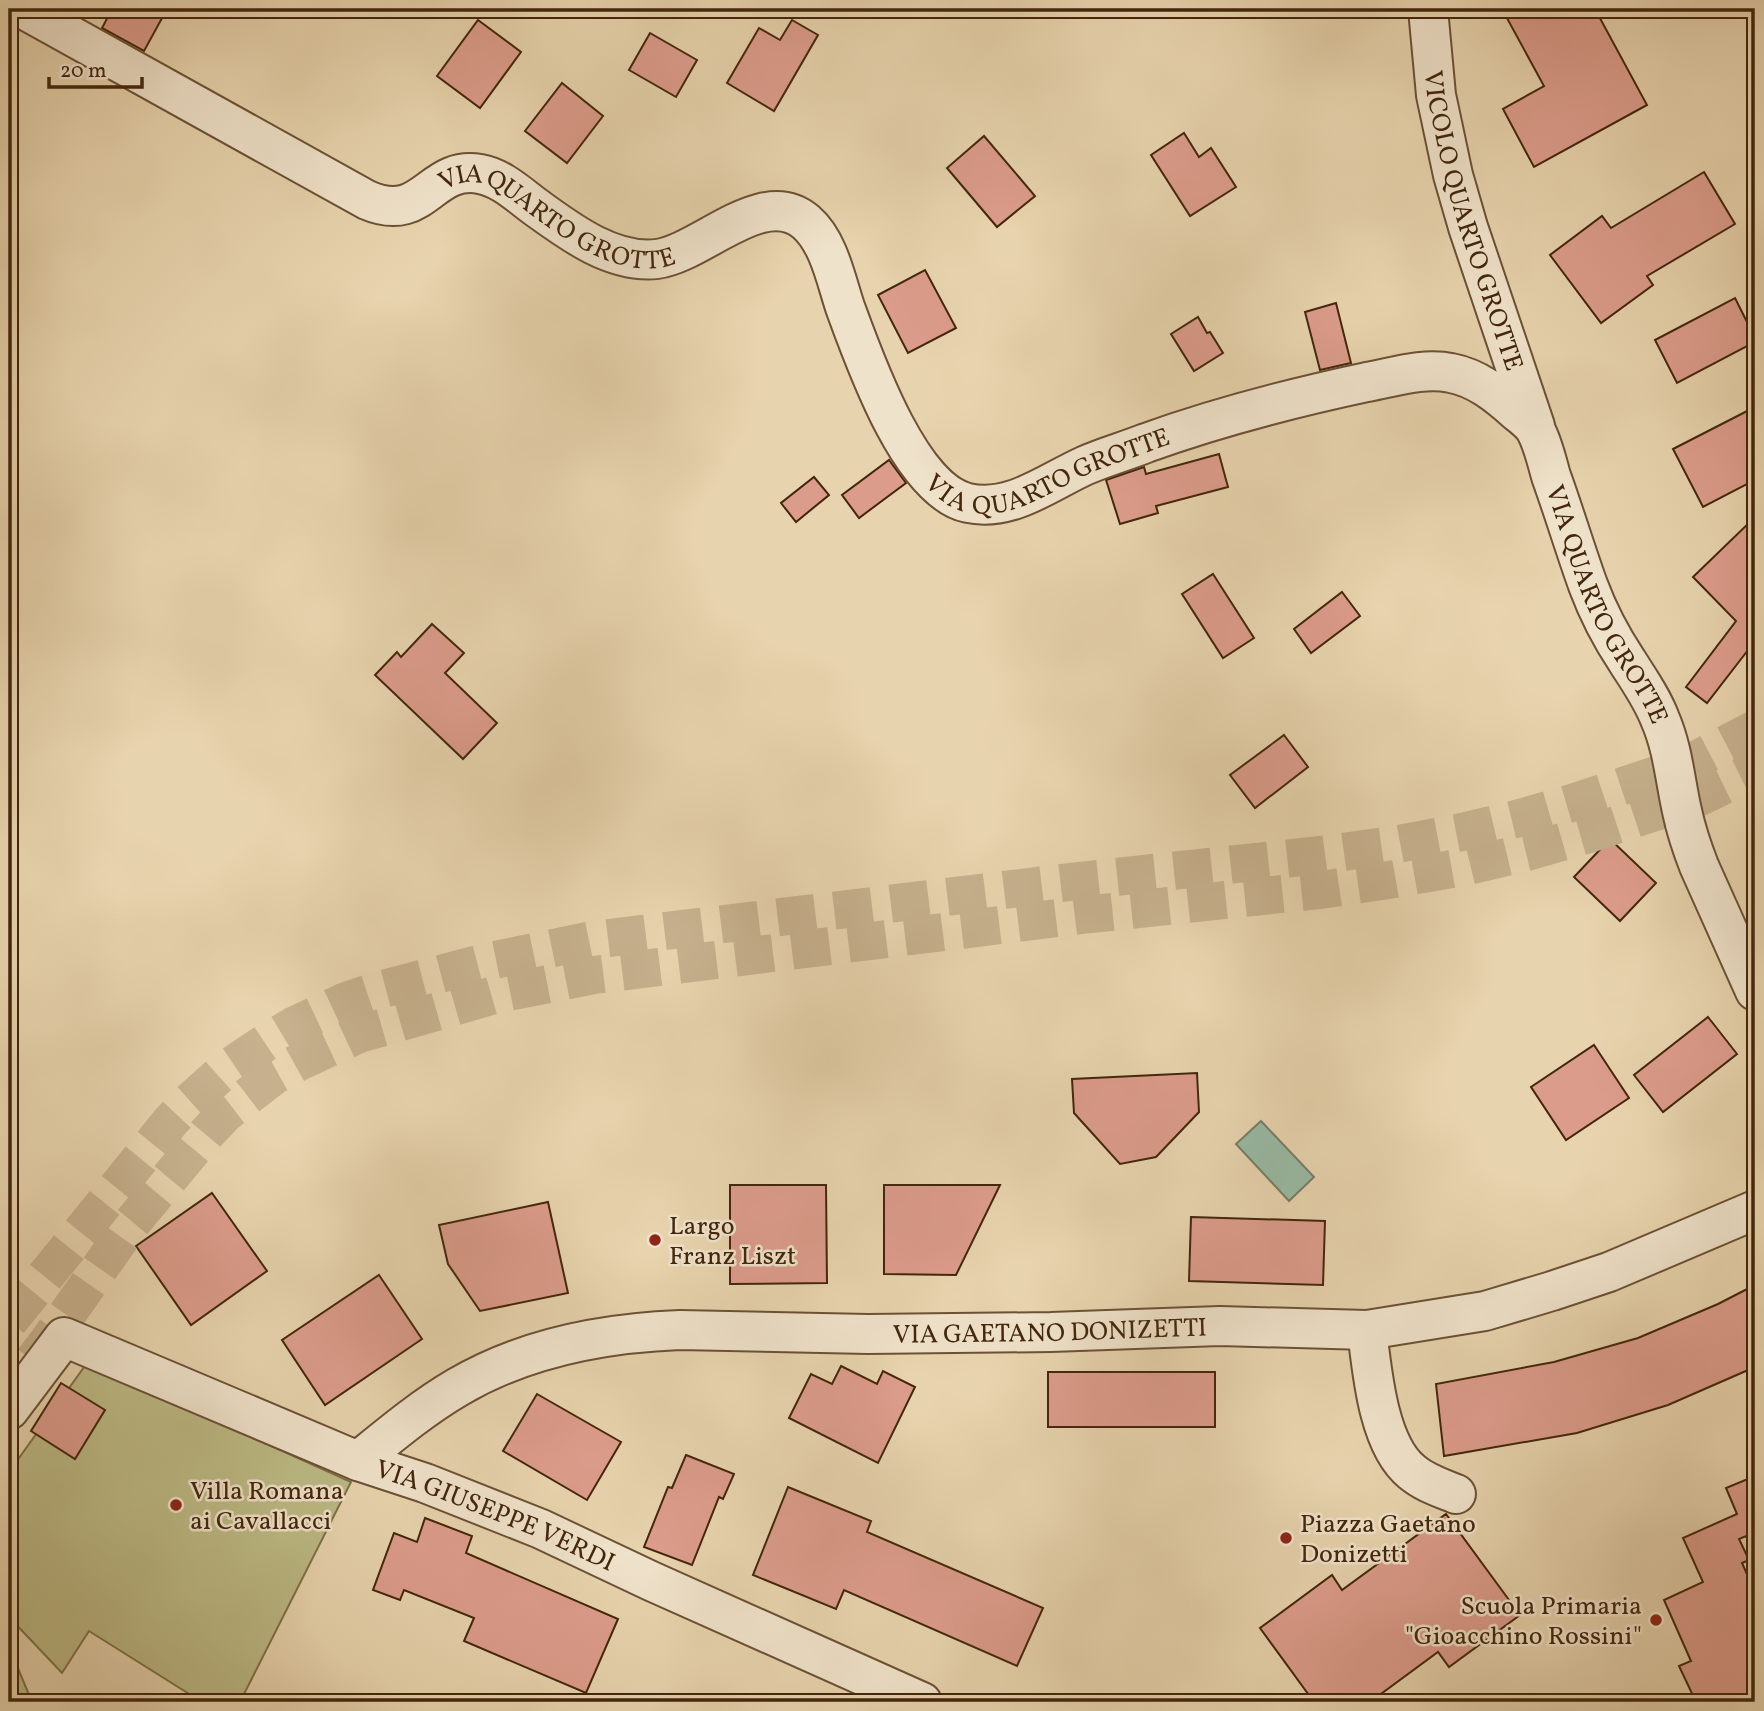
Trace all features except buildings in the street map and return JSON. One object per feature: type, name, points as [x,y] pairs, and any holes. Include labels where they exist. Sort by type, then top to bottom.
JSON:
[{"type":"street","name":"VIA QUARTO GROTTE","points":[[23,9],[380,206],[408,204],[455,176],[470,173],[488,175],[513,189],[565,228],[598,246],[622,255],[645,259],[681,252],[742,218],[755,214],[768,211],[795,215],[813,230],[826,253],[873,380],[905,442],[938,488],[972,504],[1013,501],[1086,465],[1203,424],[1336,389],[1407,374],[1445,371],[1481,384],[1498,395],[1535,428],[1597,606],[1659,716],[1674,762],[1682,812],[1699,866],[1755,990]]},
{"type":"street","name":"VICOLO QUARTO GROTTE","points":[[1428,9],[1436,95],[1451,165],[1468,227],[1535,428]]},
{"type":"street","name":"VIA GAETANO DONIZETTI","points":[[358,1461],[418,1413],[486,1372],[521,1357],[596,1338],[680,1330],[868,1334],[1014,1333],[1220,1326],[1367,1330],[1485,1311],[1552,1291],[1609,1272],[1755,1210]]},
{"type":"street","points":[[1367,1330],[1375,1388],[1394,1448],[1406,1467],[1424,1481],[1456,1494]]},
{"type":"street","name":"VIA GIUSEPPE VERDI","points":[[9,1410],[64,1337],[358,1461],[425,1483],[541,1529],[922,1702]]},
{"type":"shaded area","points":[[1261,1121],[1314,1177],[1289,1201],[1236,1144]]},
{"type":"shaded area","points":[[87,1363],[351,1482],[240,1702],[202,1702],[89,1631],[62,1673],[9,1617],[9,1472]]},
{"type":"shaded area","points":[[15,1661],[32,1702],[9,1702],[9,1664]]},
{"type":"tunnel","points":[[9,1321],[188,1103],[225,1070],[268,1041],[346,1001],[490,961],[592,940],[1078,881],[1321,855],[1462,832],[1575,802],[1686,765],[1755,729]]},
{"type":"tunnel","points":[[33,1361],[130,1225],[226,1113],[274,1076],[359,1034],[498,994],[594,975],[1082,915],[1320,890],[1469,866],[1586,835],[1700,797],[1755,770]]},
{"type":"place","name":"Largo Franz Liszt","points":[[655,1240]]},
{"type":"place","name":"Villa Romana ai Cavallacci","points":[[176,1505]]},
{"type":"place","name":"Piazza Gaetano Donizetti","points":[[1286,1538]]},
{"type":"place","name":"Scuola Primaria \"Gioacchino Rossini\"","points":[[1656,1620]]}]
